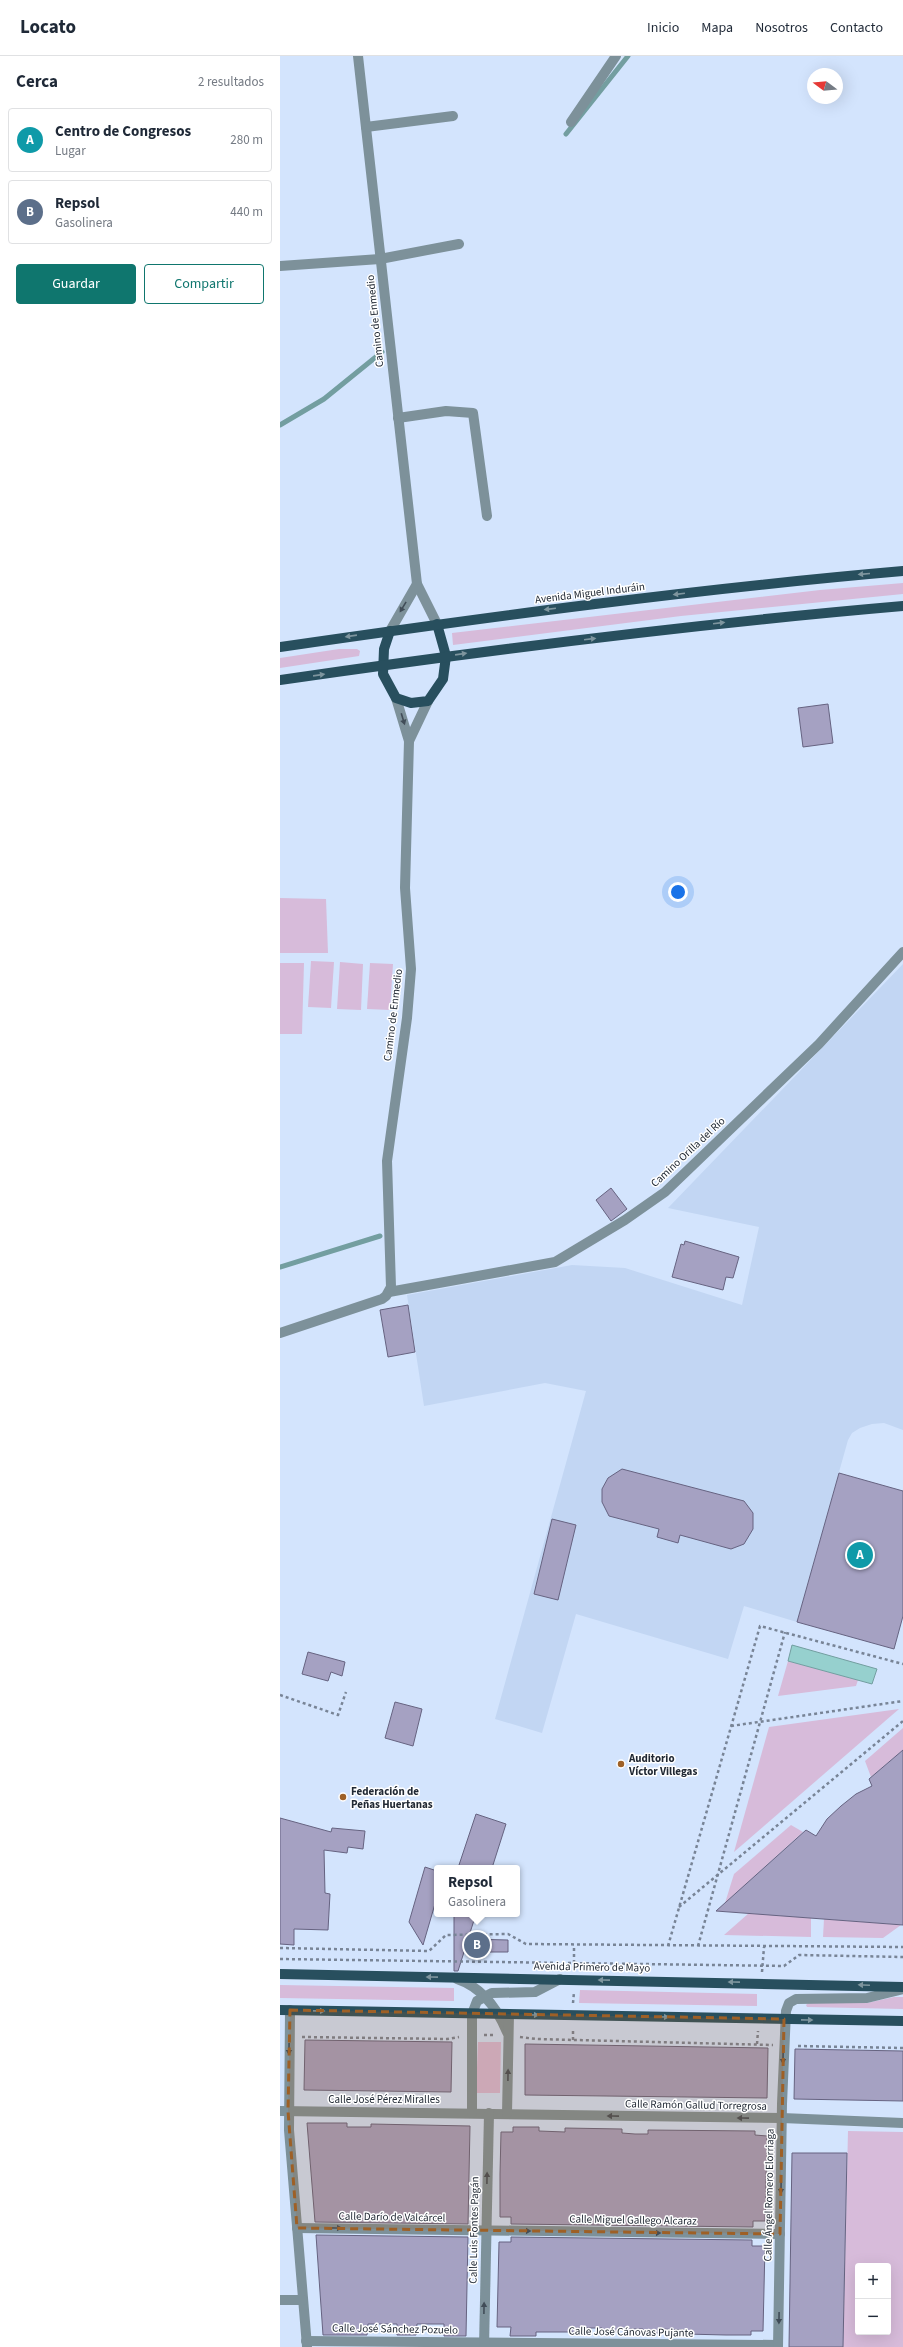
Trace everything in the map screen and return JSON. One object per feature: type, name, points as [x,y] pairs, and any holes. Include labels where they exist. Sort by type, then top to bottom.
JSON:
[{"type":"main road","name":"Avenida Miguel Induráin","points":[[280,647],[437,624],[787,581],[903,571]]},
{"type":"main road","points":[[280,680],[446,656],[740,621],[903,606]]},
{"type":"main road","points":[[390,631],[384,649],[383,674],[396,698],[411,704],[428,701],[443,679],[446,656],[437,624]]},
{"type":"main road","name":"Avenida Primero de Mayo","points":[[280,1974],[560,1979],[903,1988]]},
{"type":"main road","points":[[285,2010],[903,2021]]},
{"type":"street","name":"Camino de Enmedio","points":[[358,56],[417,584],[437,624]]},
{"type":"street","points":[[571,122],[616,56]]},
{"type":"street","points":[[366,127],[453,116]]},
{"type":"street","points":[[280,266],[380,259],[459,244]]},
{"type":"street","points":[[398,418],[446,411],[473,413],[487,516]]},
{"type":"street","points":[[390,631],[417,584]]},
{"type":"street","points":[[396,698],[409,740]]},
{"type":"street","points":[[409,740],[428,701]]},
{"type":"street","name":"Camino de Enmedio","points":[[389,1292],[392,1280],[387,1161],[407,1018],[411,968],[405,888],[409,740]]},
{"type":"street","name":"Camino Orilla del Río","points":[[389,1292],[555,1262],[625,1220],[665,1192],[802,1060],[845,1017],[903,952]]},
{"type":"street","points":[[280,1333],[376,1301],[386,1296],[389,1292]]},
{"type":"street","points":[[451,1977],[470,1983],[484,1996],[498,2014],[508,2035]]},
{"type":"street","points":[[472,2112],[472,2014],[476,2001],[492,1993],[530,1994],[560,1979]]},
{"type":"street","points":[[784,2019],[787,2007],[796,1999],[866,1998],[903,1988]]},
{"type":"street","points":[[285,2010],[290,2037],[284,2111],[285,2131],[297,2228],[307,2344]]},
{"type":"street","points":[[508,2114],[509,2014]]},
{"type":"street","name":"Calle Ángel Romero Elorriaga","points":[[778,2346],[784,2019]]},
{"type":"street","name":"Calle José Pérez Miralles","points":[[284,2111],[489,2113]]},
{"type":"street","name":"Calle Ramón Gallud Torregrosa","points":[[489,2113],[782,2118],[903,2123]]},
{"type":"street","name":"Calle Luis Fontes Pagán","points":[[484,2345],[489,2113]]},
{"type":"street","name":"Calle Darío de Valcárcel","points":[[297,2228],[486,2230]]},
{"type":"street","name":"Calle Miguel Gallego Alcaraz","points":[[486,2230],[780,2234]]},
{"type":"street","points":[[280,2300],[303,2300]]},
{"type":"street","name":"Calle José Sánchez Pozuelo","points":[[307,2344],[484,2345]]},
{"type":"street","name":"Calle José Cánovas Pujante","points":[[484,2345],[778,2346]]},
{"type":"path","points":[[668,1946],[760,1626],[903,1664]]},
{"type":"path","points":[[698,1946],[785,1632]]},
{"type":"path","points":[[280,1695],[338,1715],[346,1692]]},
{"type":"path","points":[[732,1726],[760,1720],[903,1701]]},
{"type":"path","points":[[679,1908],[903,1721]]},
{"type":"path","points":[[280,1948],[429,1951],[446,1935],[500,1934],[508,1934],[526,1944],[903,1947]]},
{"type":"path","points":[[280,1959],[784,1966],[799,1956],[903,1957]]},
{"type":"path","points":[[290,2037],[447,2039],[472,2035],[508,2035],[536,2039],[903,2048]]},
{"type":"highlighted area","points":[[290,2010],[784,2019],[780,2234],[297,2228],[288,2111]]},
{"type":"shaded area","points":[[903,583],[903,594],[681,616],[453,645],[452,633],[820,590]]},
{"type":"shaded area","points":[[339,649],[357,649],[360,651],[359,656],[280,668],[280,658]]},
{"type":"shaded area","points":[[280,898],[326,899],[328,953],[280,953]]},
{"type":"shaded area","points":[[311,961],[334,962],[331,1008],[308,1007]]},
{"type":"shaded area","points":[[340,962],[363,964],[361,1010],[337,1009]]},
{"type":"shaded area","points":[[280,963],[304,963],[302,1034],[280,1034]]},
{"type":"shaded area","points":[[370,963],[393,964],[390,1010],[367,1009]]},
{"type":"shaded area","points":[[903,964],[903,1430],[884,1423],[872,1424],[860,1428],[852,1433],[848,1440],[797,1622],[744,1606],[728,1659],[576,1614],[542,1733],[495,1719],[586,1391],[545,1383],[424,1406],[407,1295],[572,1265],[625,1268],[742,1305],[759,1227],[668,1208]]},
{"type":"shaded area","points":[[792,1645],[877,1669],[872,1684],[788,1661]]},
{"type":"shaded area","points":[[788,1661],[858,1680],[856,1686],[778,1696]]},
{"type":"shaded area","points":[[899,1709],[734,1852],[769,1727]]},
{"type":"shaded area","points":[[903,1728],[903,1750],[871,1777],[865,1761]]},
{"type":"shaded area","points":[[791,1825],[803,1832],[725,1903],[734,1874]]},
{"type":"shaded area","points":[[749,1913],[811,1918],[811,1937],[724,1935]]},
{"type":"shaded area","points":[[824,1919],[901,1925],[883,1938],[823,1937]]},
{"type":"shaded area","points":[[280,1985],[454,1988],[454,2001],[280,1998]]},
{"type":"shaded area","points":[[580,1990],[757,1994],[757,2006],[579,2003]]},
{"type":"shaded area","points":[[894,1997],[903,1997],[903,2009],[807,2007],[806,2005],[808,2003],[867,2003]]},
{"type":"shaded area","points":[[478,2042],[501,2042],[500,2093],[476,2093]]},
{"type":"shaded area","points":[[848,2131],[903,2132],[903,2347],[843,2347]]},
{"type":"building","points":[[828,704],[833,743],[803,747],[798,708]]},
{"type":"building","points":[[611,1188],[627,1209],[611,1221],[596,1200]]},
{"type":"building","points":[[685,1241],[739,1257],[733,1278],[726,1277],[723,1290],[672,1277],[681,1244],[684,1245]]},
{"type":"building","points":[[408,1305],[415,1352],[388,1357],[380,1310]]},
{"type":"building","points":[[622,1469],[744,1501],[753,1513],[753,1529],[744,1544],[731,1549],[680,1535],[678,1543],[657,1537],[659,1529],[609,1516],[602,1502],[602,1489],[608,1478]]},
{"type":"building","points":[[839,1473],[903,1491],[903,1616],[894,1649],[797,1622]]},
{"type":"building","points":[[552,1519],[576,1525],[558,1600],[534,1594]]},
{"type":"building","points":[[308,1652],[345,1662],[342,1676],[331,1672],[328,1681],[302,1674]]},
{"type":"building","points":[[395,1702],[422,1709],[413,1746],[385,1738]]},
{"type":"building","points":[[903,1750],[903,1925],[716,1911],[806,1830],[816,1836],[827,1819],[856,1794],[872,1786],[869,1779]]},
{"type":"building","points":[[476,1814],[506,1824],[493,1865],[459,1865]]},
{"type":"building","points":[[280,1818],[331,1832],[332,1828],[365,1831],[363,1849],[348,1847],[347,1853],[324,1850],[325,1893],[330,1894],[328,1930],[294,1929],[294,1945],[280,1944]]},
{"type":"building","points":[[425,1867],[434,1870],[434,1907],[423,1945],[409,1922]]},
{"type":"building","points":[[454,1917],[475,1917],[468,1939],[508,1940],[508,1952],[464,1952],[458,1971],[454,1971]]},
{"type":"building","points":[[305,2040],[452,2042],[451,2092],[304,2090]]},
{"type":"building","points":[[525,2044],[768,2048],[767,2098],[525,2095]]},
{"type":"building","points":[[795,2049],[903,2051],[903,2101],[794,2099]]},
{"type":"building","points":[[307,2123],[347,2123],[347,2127],[371,2127],[371,2124],[470,2126],[468,2224],[315,2222]]},
{"type":"building","points":[[513,2127],[539,2127],[539,2131],[565,2132],[565,2128],[622,2129],[622,2133],[635,2134],[648,2134],[648,2130],[755,2131],[755,2135],[767,2136],[765,2221],[753,2221],[753,2227],[511,2224],[511,2217],[500,2217],[500,2174],[501,2132],[513,2132]]},
{"type":"building","points":[[792,2153],[847,2153],[843,2347],[789,2347]]},
{"type":"building","points":[[316,2235],[468,2237],[466,2336],[444,2336],[444,2324],[417,2324],[416,2335],[397,2335],[397,2324],[368,2324],[367,2335],[323,2335]]},
{"type":"building","points":[[511,2237],[752,2240],[752,2246],[765,2246],[763,2331],[751,2331],[751,2335],[726,2335],[685,2334],[685,2330],[661,2329],[661,2333],[643,2333],[643,2329],[620,2329],[619,2332],[602,2332],[602,2328],[577,2328],[577,2332],[536,2332],[536,2336],[510,2336],[511,2327],[497,2327],[499,2242],[511,2242]]},
{"type":"waterway","points":[[566,134],[628,56]]},
{"type":"waterway","points":[[280,425],[324,399],[382,352]]},
{"type":"waterway","points":[[280,1267],[380,1236]]},
{"type":"place","name":"Centro de Congresos","points":[[860,1555]]},
{"type":"place","name":"Auditorio Víctor Villegas","points":[[621,1764]]},
{"type":"place","name":"Federación de Peñas Huertanas","points":[[343,1797]]},
{"type":"place","name":"Repsol","points":[[477,1945]]}]
